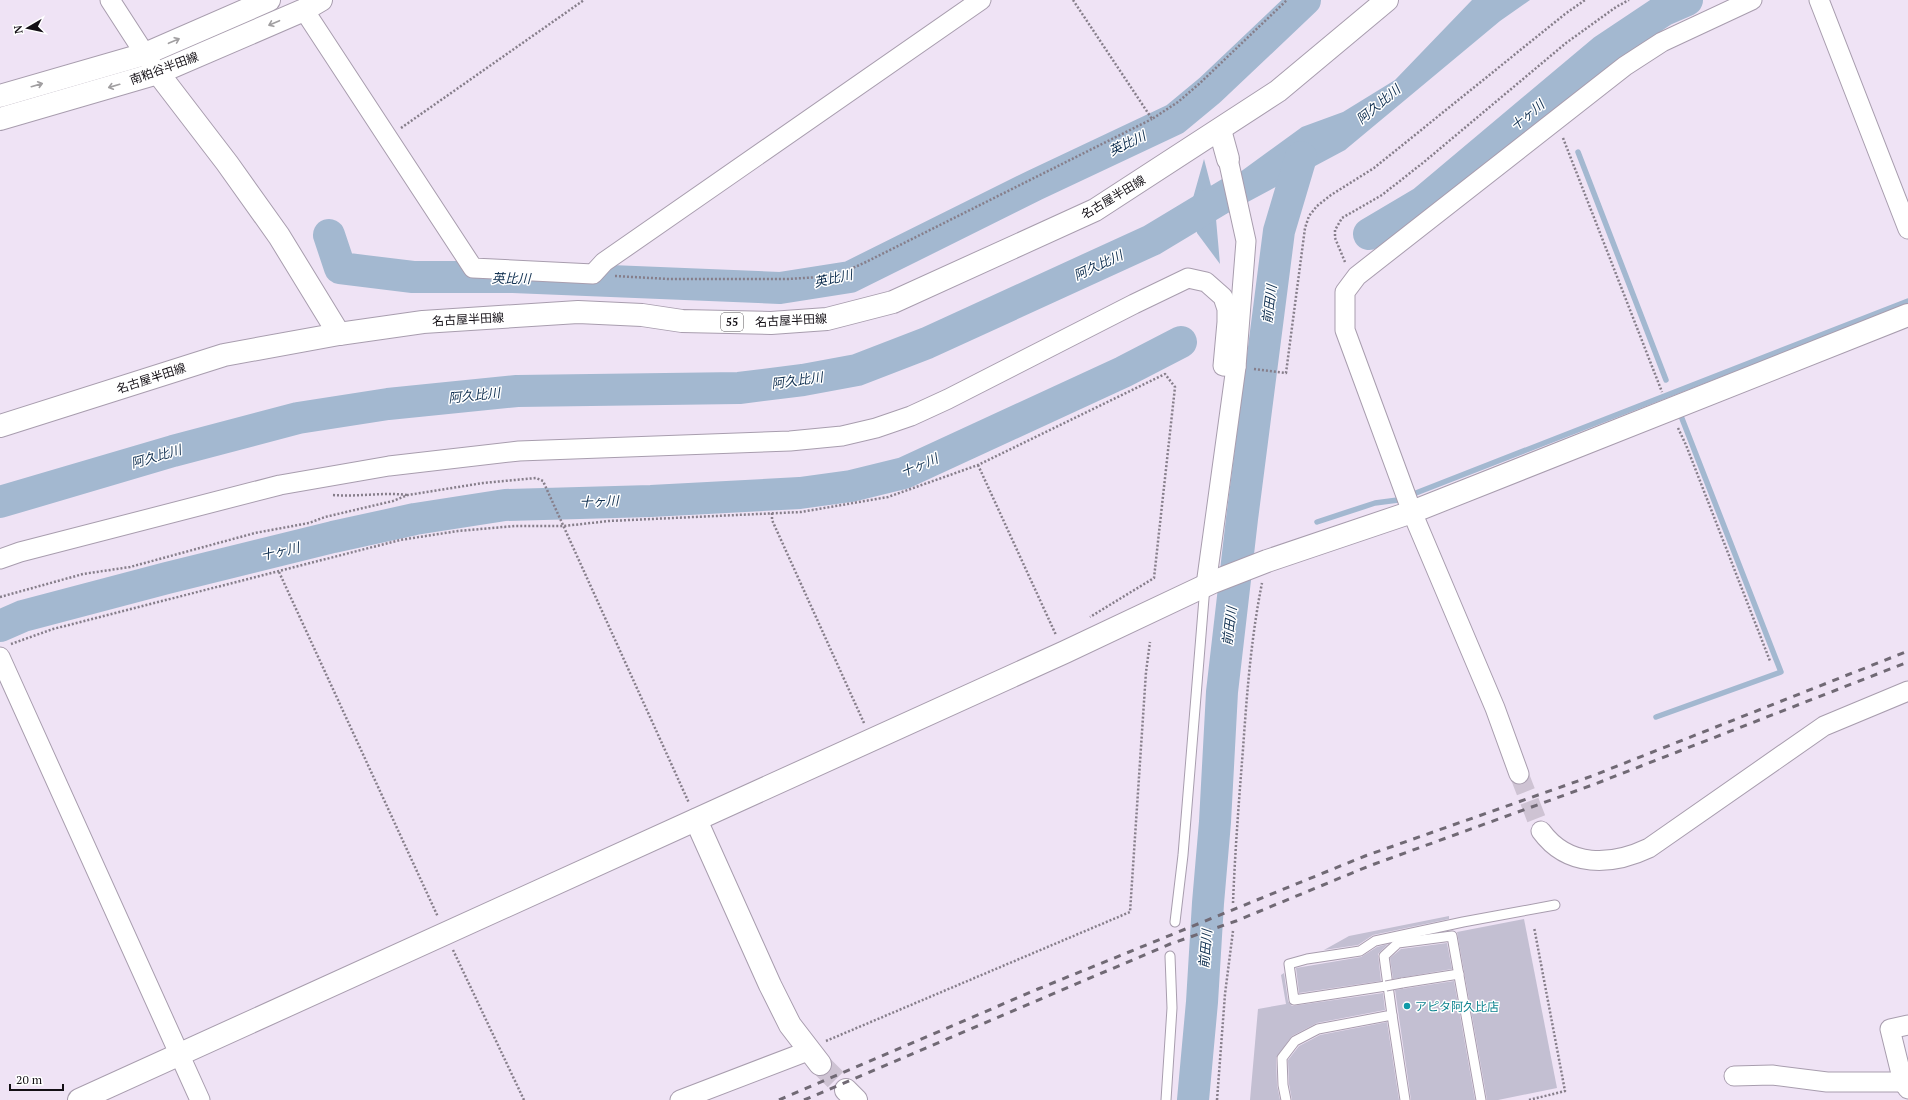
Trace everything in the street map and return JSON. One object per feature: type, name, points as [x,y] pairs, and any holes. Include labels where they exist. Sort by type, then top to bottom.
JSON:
[{"type":"street","points":[[110,0],[158,73],[227,163],[279,236],[339,334]]},
{"type":"street","name":"南粕谷半田線","points":[[0,96],[145,54],[269,0]]},
{"type":"street","points":[[313,5],[388,138],[474,268],[593,274],[604,262],[981,0]]},
{"type":"street","name":"名古屋半田線","points":[[0,426],[224,355],[339,334],[423,322],[578,312],[642,315],[682,321],[771,323],[827,319],[893,302],[1095,210],[1220,130],[1278,90],[1387,0]]},
{"type":"street","points":[[1519,774],[1495,708],[1412,512],[1345,330],[1345,292],[1357,276],[1625,66],[1662,42],[1752,0]]},
{"type":"street","points":[[1819,0],[1908,229]]},
{"type":"street","name":"南粕谷半田線","points":[[0,119],[158,73],[313,5]]},
{"type":"street","points":[[1209,583],[1236,367],[1246,241],[1220,130]]},
{"type":"street","points":[[0,559],[20,552],[280,485],[389,466],[519,451],[790,441],[842,436],[876,428],[911,416],[948,399],[1188,278],[1206,282],[1223,297],[1227,309],[1227,322],[1223,366],[1236,367]]},
{"type":"street","points":[[79,1100],[1065,652],[1209,583],[1262,563],[1412,512],[1908,316]]},
{"type":"street","points":[[3,652],[200,1100]]},
{"type":"street","points":[[1541,831],[1558,849],[1584,858],[1600,862],[1635,855],[1649,848],[1824,726],[1908,691]]},
{"type":"street","points":[[680,1100],[814,1057],[790,1025],[696,820]]},
{"type":"street","points":[[1734,1076],[1772,1075],[1826,1082],[1906,1085],[1890,1029],[1908,1025]]},
{"type":"lane","points":[[1174,922],[1183,855],[1209,583]]},
{"type":"lane","points":[[1459,974],[1294,1000],[1289,964],[1307,959],[1360,951],[1375,941],[1556,905]]},
{"type":"lane","points":[[1405,1100],[1384,956],[1398,943],[1452,936],[1480,1100]]},
{"type":"lane","points":[[1166,1100],[1172,1008],[1170,956]]},
{"type":"lane","points":[[1286,1100],[1283,1085],[1282,1058],[1295,1041],[1318,1029],[1392,1015]]},
{"type":"path","points":[[388,138],[584,0]]},
{"type":"path","points":[[1073,0],[1152,119]]},
{"type":"path","points":[[593,274],[669,279],[788,279],[820,277],[844,272],[874,259],[1152,119],[1178,102],[1199,84],[1287,0]]},
{"type":"path","points":[[1236,367],[1286,373],[1305,228],[1309,216],[1317,206],[1331,194],[1374,168],[1565,14],[1585,0]]},
{"type":"path","points":[[1353,281],[1335,238],[1335,230],[1342,218],[1388,190],[1431,157],[1566,43],[1616,7],[1629,0]]},
{"type":"path","points":[[3,652],[53,629],[400,540],[458,531],[515,526],[564,526],[609,521],[801,512],[888,497],[978,464],[1165,374],[1175,387],[1154,578],[1086,619]]},
{"type":"path","points":[[978,464],[1056,636],[1061,634]]},
{"type":"path","points":[[0,597],[83,574],[130,567],[255,533],[309,523],[325,517],[393,501],[408,495],[483,483],[536,478],[543,481],[557,515],[564,526],[696,820]]},
{"type":"path","points":[[772,513],[772,520],[872,740]]},
{"type":"path","points":[[1234,903],[1234,862],[1249,668],[1262,563]]},
{"type":"path","points":[[279,572],[445,934],[524,1100]]},
{"type":"path","points":[[814,1057],[839,1034],[1130,912],[1150,642]]},
{"type":"path","points":[[1529,1100],[1565,1091],[1534,927]]},
{"type":"path","points":[[1217,1100],[1225,994],[1233,931]]},
{"type":"water","points":[[1472,0],[1530,0],[1500,21],[1345,150],[1216,219],[1220,264],[1197,233],[1191,205],[1204,159],[1211,186],[1236,175],[1302,127],[1343,112],[1395,80]]},
{"type":"building","points":[[1449,916],[1449,919],[1373,935],[1358,945],[1324,950],[1349,936]]},
{"type":"building","points":[[1524,919],[1557,1088],[1498,1100],[1487,1100],[1457,932]]},
{"type":"building","points":[[1447,943],[1452,969],[1393,979],[1390,958],[1401,949]]},
{"type":"building","points":[[1388,944],[1378,954],[1381,981],[1299,993],[1296,968],[1361,957],[1377,947]]},
{"type":"building","points":[[1284,973],[1288,1001],[1292,1006],[1383,993],[1385,1010],[1317,1023],[1292,1036],[1276,1058],[1277,1085],[1280,1100],[1250,1100],[1258,1009],[1286,1004],[1281,975]]},
{"type":"building","points":[[1454,981],[1475,1100],[1411,1100],[1395,990]]},
{"type":"building","points":[[1387,1022],[1399,1100],[1292,1100],[1289,1084],[1288,1060],[1299,1046],[1320,1035]]},
{"type":"waterway","name":"英比川","points":[[329,235],[340,268],[413,277],[513,277],[780,288],[850,277],[1035,185],[1175,119],[1210,90],[1305,0]]},
{"type":"waterway","name":"十ヶ川","points":[[1369,234],[1423,202],[1604,50],[1664,10],[1687,0]]},
{"type":"waterway","points":[[1578,152],[1666,380]]},
{"type":"waterway","name":"前田川","points":[[1193,1100],[1202,1002],[1215,822],[1222,692],[1242,519],[1279,231],[1301,157]]},
{"type":"waterway","name":"阿久比川","points":[[0,502],[173,451],[298,418],[388,404],[517,391],[739,388],[803,380],[857,370],[927,343],[1152,240],[1230,193]]},
{"type":"waterway","points":[[1317,522],[1375,503],[1398,500],[1908,301]]},
{"type":"waterway","name":"十ヶ川","points":[[0,626],[23,616],[167,578],[333,537],[415,519],[505,505],[651,501],[800,493],[851,486],[904,473],[1123,372],[1181,342]]},
{"type":"waterway","points":[[1656,717],[1781,672],[1681,416]]},
{"type":"tunnel","points":[[1519,774],[1541,831]]},
{"type":"tunnel","points":[[820,1064],[846,1090]]},
{"type":"railway","points":[[779,1100],[1038,989],[1365,856],[1592,776],[1908,651]]},
{"type":"railway","points":[[804,1100],[1170,944],[1236,921],[1369,866],[1595,784],[1908,662]]},
{"type":"place","name":"アピタ阿久比店","points":[[1407,1006]]}]
